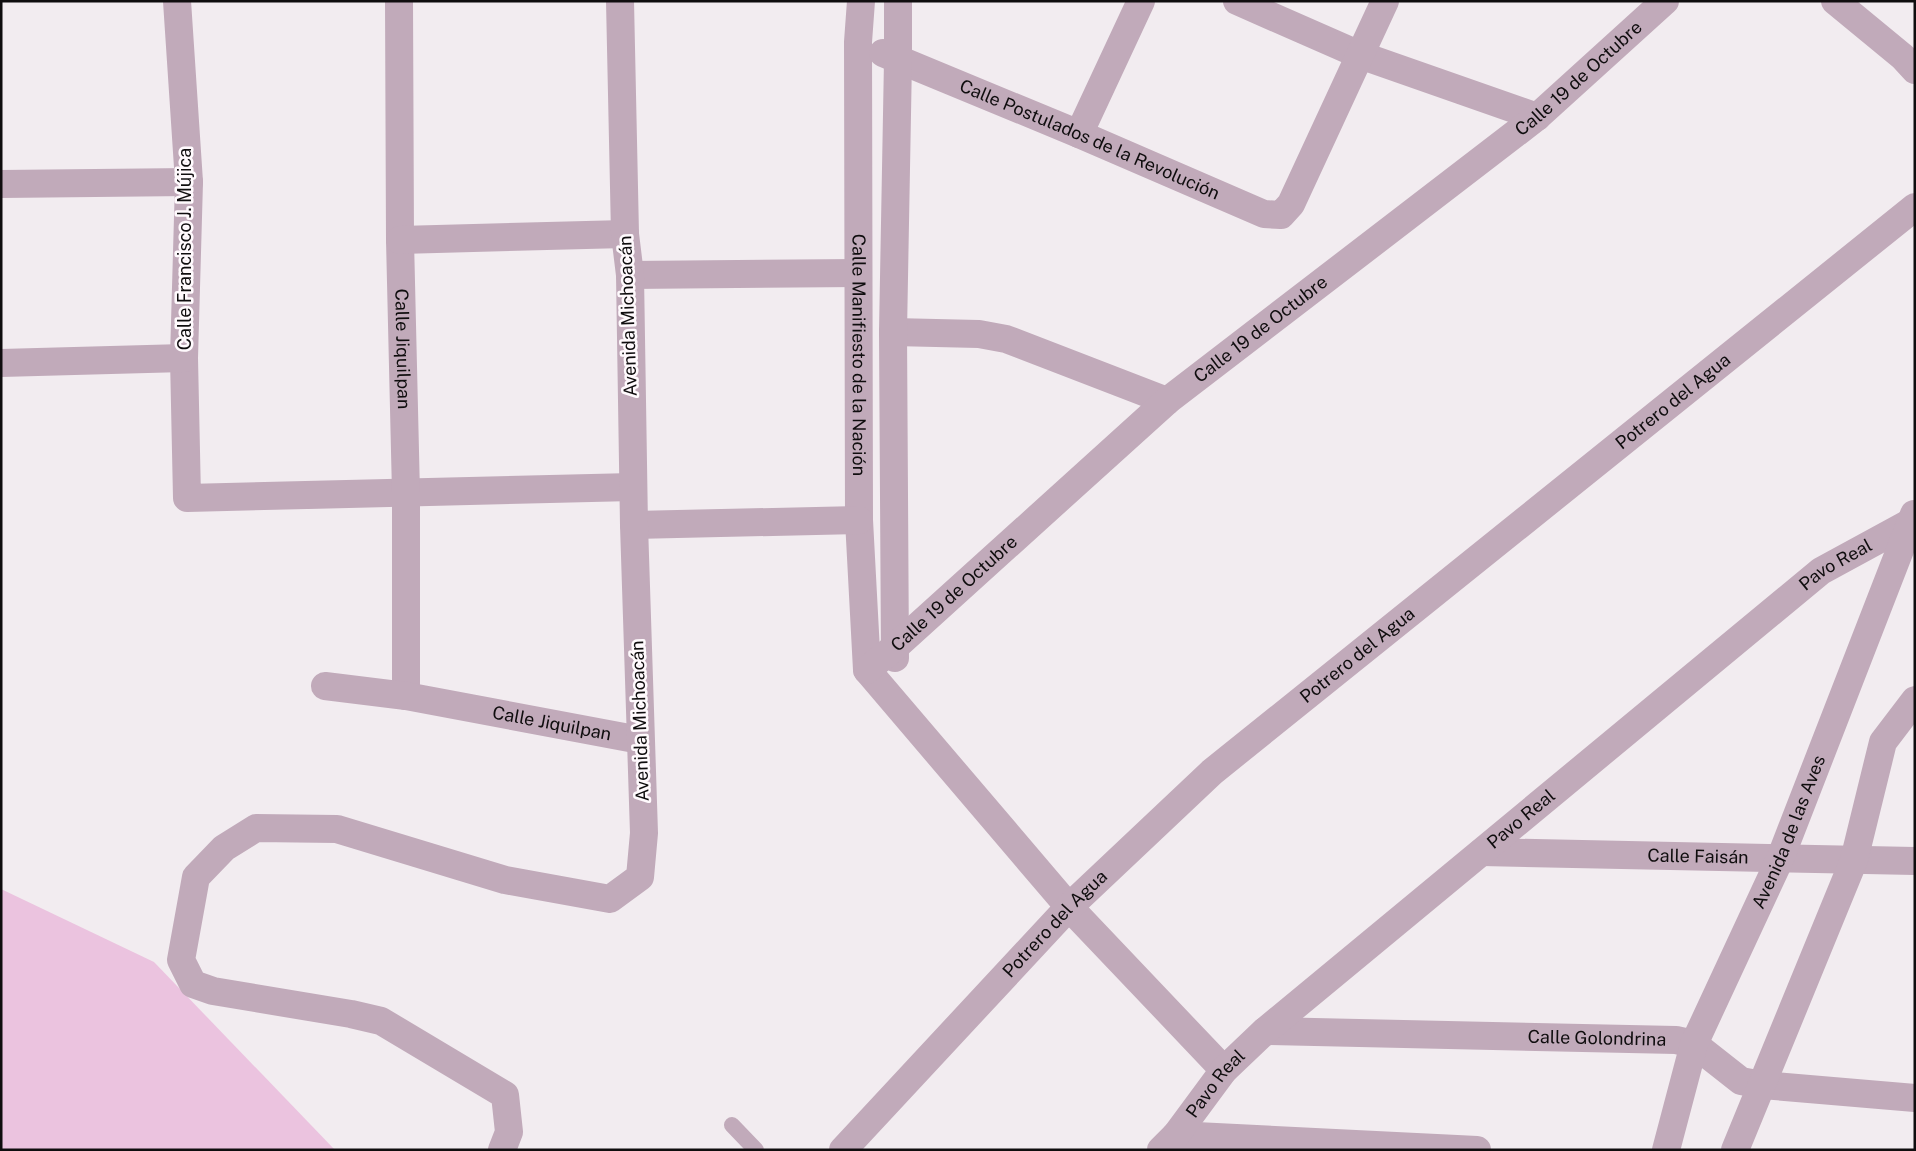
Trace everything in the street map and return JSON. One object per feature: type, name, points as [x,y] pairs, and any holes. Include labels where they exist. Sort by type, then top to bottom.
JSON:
[{"type":"street","name":"Calle Francisco J. Mújica","points":[[177,1],[189,182],[184,358],[186,498],[406,493]]},
{"type":"street","name":"Calle Jiquilpan","points":[[399,1],[400,240],[406,493],[406,696]]},
{"type":"street","name":"Avenida Michoacán","points":[[502,1150],[509,1132],[505,1095],[381,1021],[351,1014],[213,991],[193,984],[182,960],[196,877],[224,848],[256,828],[337,829],[505,880],[610,899],[640,877],[644,833],[633,487],[630,275],[625,234],[620,1]]},
{"type":"street","name":"Calle Manifiesto de la Nación","points":[[861,1],[858,42],[859,520],[867,670]]},
{"type":"street","name":"Calle Manifiesto de la Nación","points":[[891,699],[896,646],[893,332],[898,1]]},
{"type":"street","points":[[1078,134],[1141,1]]},
{"type":"street","points":[[1237,1],[1360,55],[1537,118]]},
{"type":"street","points":[[1360,55],[1385,1]]},
{"type":"street","name":"Calle 19 de Octubre","points":[[867,670],[1167,401],[1537,118],[1666,1]]},
{"type":"street","points":[[1835,1],[1903,56],[1915,70]]},
{"type":"street","name":"Calle Postulados de la Revolución","points":[[858,42],[1264,214],[1281,215],[1291,204],[1360,55]]},
{"type":"street","points":[[1,184],[189,182]]},
{"type":"street","name":"Potrero del Agua","points":[[843,1150],[1069,907],[1212,772],[1915,207]]},
{"type":"street","points":[[400,240],[625,234]]},
{"type":"street","points":[[630,275],[858,273]]},
{"type":"street","points":[[893,332],[979,334],[1006,339],[1167,401]]},
{"type":"street","points":[[1,362],[184,358]]},
{"type":"street","points":[[859,395],[893,395]]},
{"type":"street","points":[[406,493],[633,487]]},
{"type":"street","name":"Pavo Real","points":[[1169,1142],[1224,1070],[1265,1031],[1821,571],[1913,517]]},
{"type":"street","name":"Avenida de las Aves","points":[[1666,1150],[1694,1044],[1780,860],[1913,517]]},
{"type":"street","points":[[634,525],[859,520]]},
{"type":"street","points":[[867,670],[1069,907],[1224,1070]]},
{"type":"street","name":"Calle Jiquilpan","points":[[324,686],[406,696],[640,740]]},
{"type":"street","points":[[1735,1150],[1854,860],[1883,742],[1915,700]]},
{"type":"street","name":"Calle Faisán","points":[[1482,852],[1780,860],[1915,861]]},
{"type":"street","name":"Calle Golondrina","points":[[1265,1031],[1676,1040],[1694,1044],[1741,1081],[1762,1085],[1915,1098]]},
{"type":"street","points":[[1169,1142],[1477,1150]]},
{"type":"lane","points":[[732,1125],[756,1150]]},
{"type":"shaded area","points":[[1,889],[154,962],[335,1150],[1,1150]]}]
